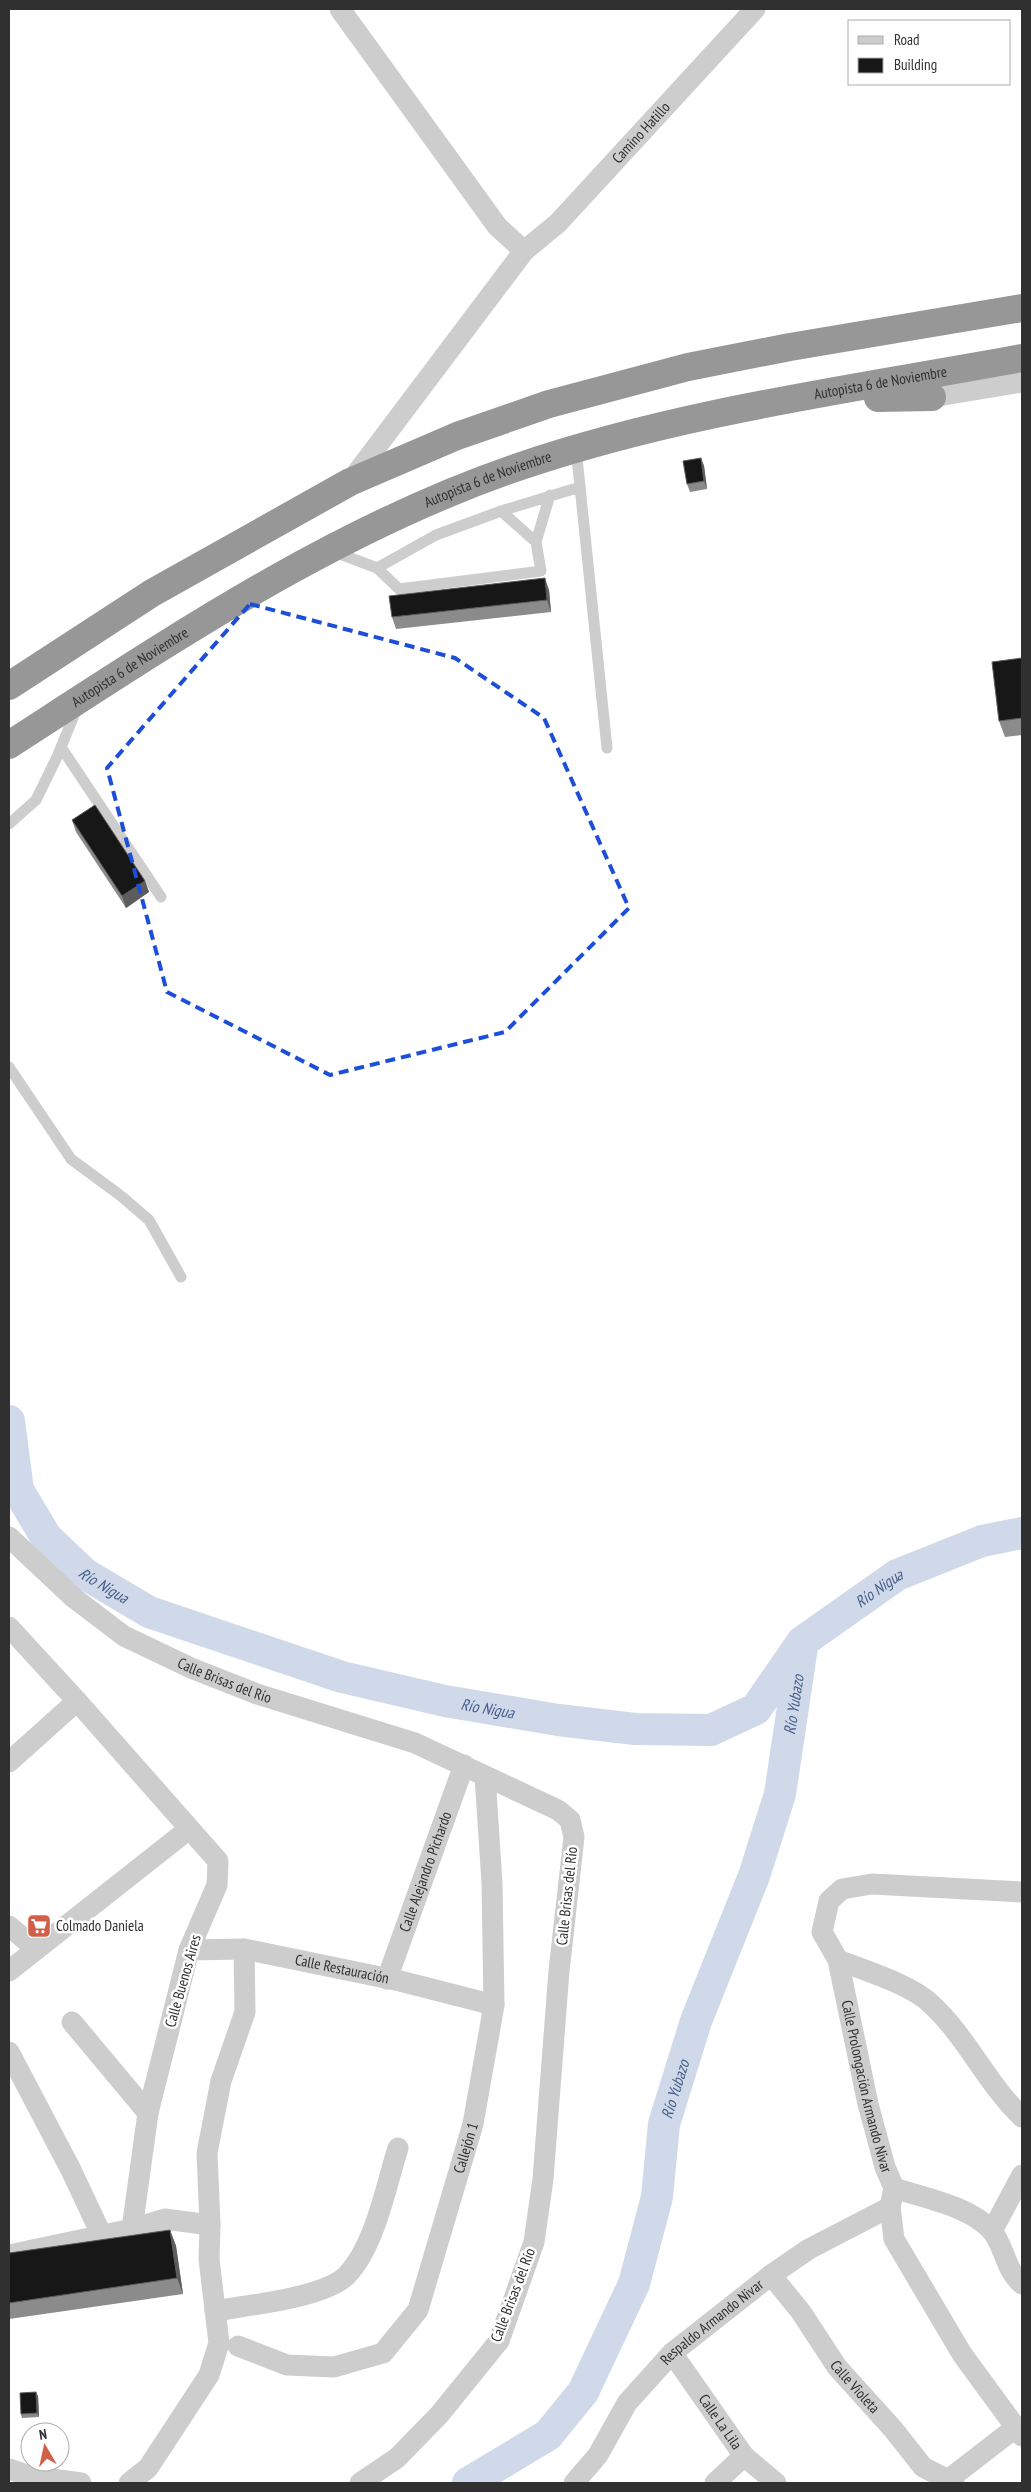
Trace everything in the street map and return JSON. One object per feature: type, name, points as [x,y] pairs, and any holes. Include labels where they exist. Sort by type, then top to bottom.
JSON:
[{"type":"highway","points":[[9,686],[152,593],[350,482],[458,436],[549,404],[669,372],[790,347],[1022,308]]},
{"type":"highway","name":"Autopista 6 de Noviembre","points":[[9,746],[159,648],[253,592],[389,520],[518,466],[576,448],[708,415],[1022,358]]},
{"type":"highway","points":[[796,399],[932,397]]},
{"type":"street","points":[[340,9],[497,226],[524,251]]},
{"type":"street","name":"Camino Hatillo","points":[[350,482],[524,251],[558,223],[755,9]]},
{"type":"street","points":[[932,397],[1022,382]]},
{"type":"street","name":"Calle Brisas del Río","points":[[9,1537],[74,1598],[124,1636],[191,1668],[249,1691],[415,1743],[558,1810],[570,1820],[574,1837],[559,1971],[543,2179],[534,2242],[500,2341],[438,2415],[397,2458],[360,2483]]},
{"type":"street","name":"Calle Buenos Aires","points":[[9,1627],[218,1861],[217,1885],[189,1950],[148,2113],[132,2229]]},
{"type":"street","points":[[9,1762],[77,1701]]},
{"type":"street","name":"Calle Alejandro Pichardo","points":[[387,1979],[464,1765]]},
{"type":"street","name":"Callejón 1","points":[[238,2346],[287,2365],[334,2367],[382,2353],[418,2310],[473,2124],[494,2005],[492,1883],[485,1776]]},
{"type":"street","points":[[9,1971],[189,1829]]},
{"type":"street","name":"Calle Prolongación Armando Nivar","points":[[1019,2432],[962,2354],[894,2239],[892,2198],[868,2104],[838,1960],[822,1932],[829,1901],[842,1889],[872,1884],[1022,1892]]},
{"type":"street","points":[[9,1926],[36,1949]]},
{"type":"street","name":"Calle Restauración","points":[[189,1950],[244,1950],[387,1979],[494,2005]]},
{"type":"street","points":[[130,2483],[148,2468],[209,2375],[219,2343],[209,2259],[208,2153],[221,2082],[244,2012],[244,1950]]},
{"type":"street","points":[[838,1960],[891,1980],[930,2002],[963,2039],[1006,2102],[1022,2117]]},
{"type":"street","points":[[72,2022],[148,2113]]},
{"type":"street","points":[[9,2052],[72,2170],[102,2236]]},
{"type":"street","points":[[215,2311],[284,2299],[323,2289],[346,2276],[364,2249],[379,2212],[398,2148]]},
{"type":"street","points":[[992,2231],[1022,2175]]},
{"type":"street","points":[[892,2198],[960,2208],[992,2231],[1014,2277],[1022,2284]]},
{"type":"street","name":"Respaldo Armando Nivar","points":[[574,2483],[598,2455],[627,2403],[672,2353],[771,2275],[809,2249],[892,2198]]},
{"type":"street","points":[[9,2255],[102,2236],[165,2219],[210,2225]]},
{"type":"street","name":"Calle Violeta","points":[[771,2275],[801,2312],[837,2367],[893,2429],[923,2467],[939,2480]]},
{"type":"street","name":"Calle La Lila","points":[[672,2353],[744,2456],[776,2483]]},
{"type":"street","points":[[939,2480],[1019,2432]]},
{"type":"street","points":[[715,2483],[744,2456]]},
{"type":"street","points":[[9,2469],[30,2476],[82,2483]]},
{"type":"lane","points":[[576,448],[607,748]]},
{"type":"lane","points":[[377,568],[436,535],[501,511],[580,487]]},
{"type":"lane","points":[[331,550],[377,568],[399,589],[541,571],[536,542],[550,495]]},
{"type":"lane","points":[[501,511],[536,542]]},
{"type":"lane","points":[[9,824],[36,800],[61,747],[80,699]]},
{"type":"lane","points":[[61,747],[161,897]]},
{"type":"lane","points":[[9,1067],[71,1159],[122,1196],[149,1220],[181,1277]]},
{"type":"highlighted area","points":[[250,604],[455,658],[544,718],[629,908],[505,1032],[330,1075],[167,992],[107,768]]},
{"type":"building","points":[[701,458],[704,481],[687,484],[683,461]]},
{"type":"building","points":[[545,578],[547,600],[392,617],[389,596]]},
{"type":"building","points":[[1022,658],[1022,718],[999,721],[992,662]]},
{"type":"building","points":[[95,805],[145,881],[122,896],[72,820]]},
{"type":"building","points":[[170,2230],[177,2278],[9,2303],[9,2253]]},
{"type":"building","points":[[36,2392],[37,2413],[21,2414],[20,2393]]},
{"type":"waterway","name":"Río Nigua","points":[[9,1421],[18,1490],[46,1537],[85,1574],[149,1612],[342,1677],[445,1701],[558,1720],[635,1729],[711,1730],[756,1709],[802,1642],[897,1575],[982,1541],[1022,1533]]},
{"type":"waterway","name":"Río Yubazo","points":[[468,2483],[548,2435],[583,2392],[634,2284],[657,2197],[664,2124],[696,2021],[754,1876],[780,1794],[802,1647]]},
{"type":"place","name":"Colmado Daniela","points":[[39,1926]]}]
